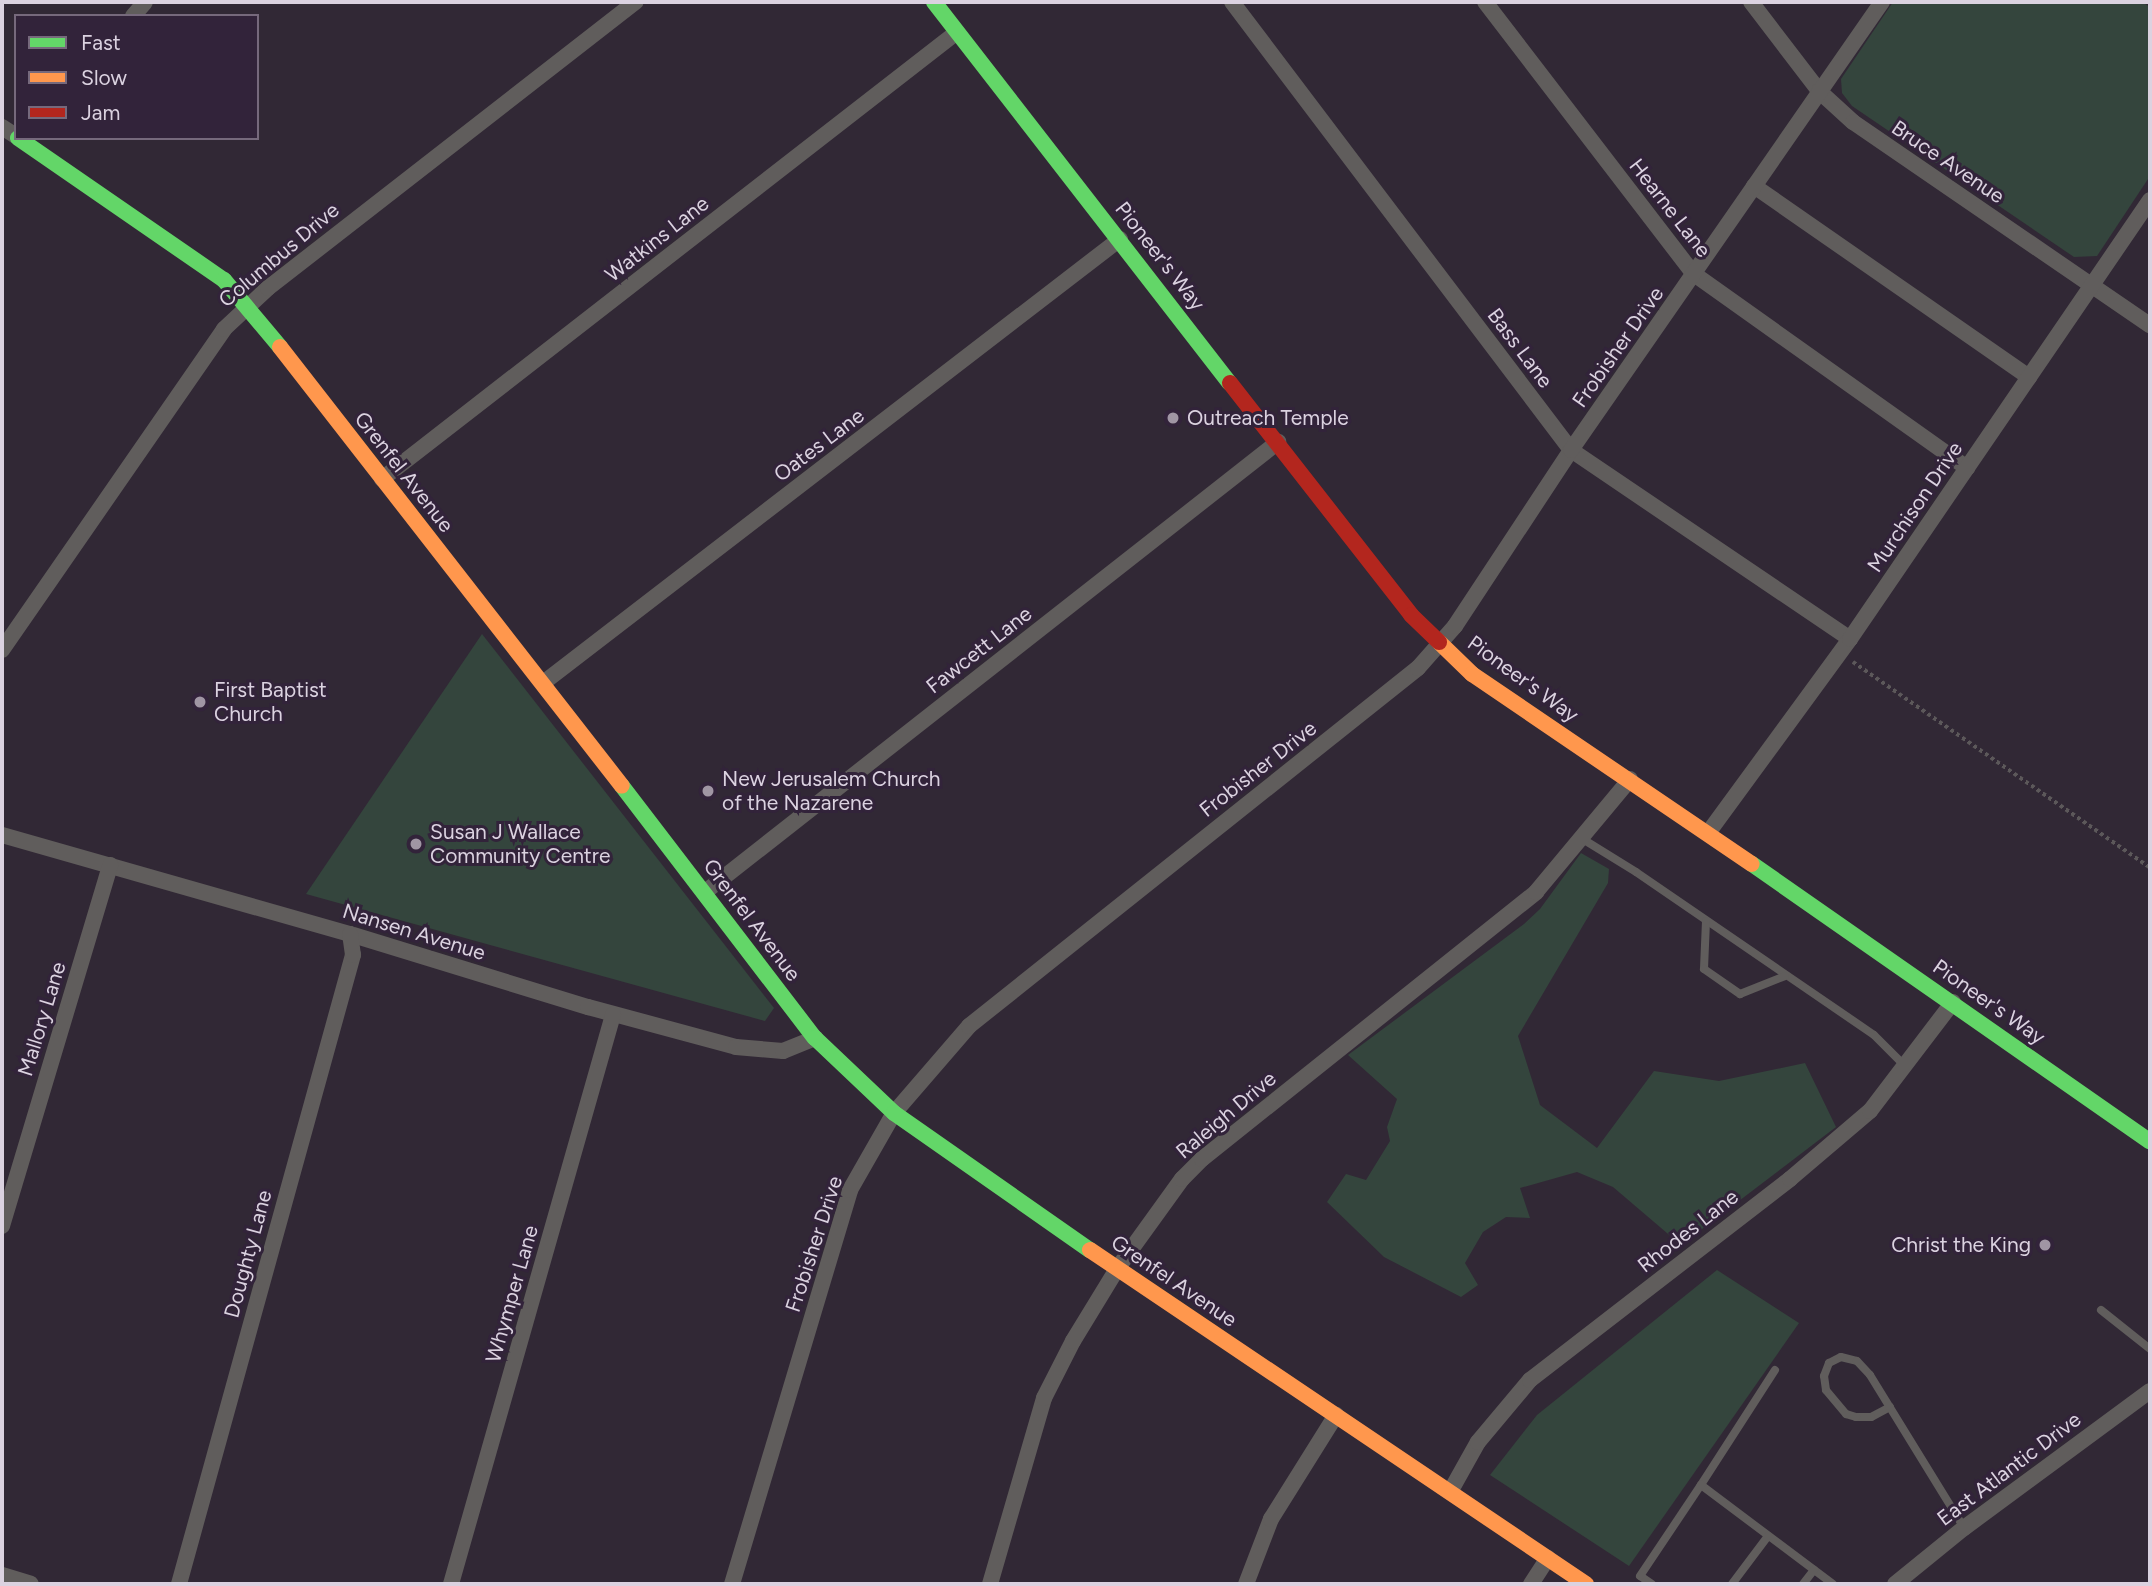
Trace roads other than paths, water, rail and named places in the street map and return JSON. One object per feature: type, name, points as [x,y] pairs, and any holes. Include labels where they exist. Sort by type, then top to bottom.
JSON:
[{"type":"street","name":"Columbus Drive","points":[[2,650],[223,329],[386,195],[636,2]]},
{"type":"street","name":"Pioneer's Way","points":[[934,2],[1411,615],[1472,674],[1630,779],[2150,1142]]},
{"type":"street","name":"Bass Lane","points":[[1232,2],[1571,450],[1850,639]]},
{"type":"street","name":"Hearne Lane","points":[[1485,2],[1694,274],[1967,468]]},
{"type":"street","name":"Bruce Avenue","points":[[1751,2],[1819,91],[1853,122],[2150,325]]},
{"type":"street","name":"Frobisher Drive","points":[[732,1584],[850,1189],[894,1113],[969,1026],[1419,668],[1455,626],[1571,450],[1882,2]]},
{"type":"street","name":"Watkins Lane","points":[[382,479],[957,32]]},
{"type":"street","name":"Grenfel Avenue","points":[[42,145],[224,280],[248,307],[705,892],[815,1038],[894,1113],[1117,1269],[1586,1584]]},
{"type":"street","points":[[1754,186],[2029,377]]},
{"type":"street","name":"Murchison Drive","points":[[1708,833],[1850,639],[2150,200]]},
{"type":"street","name":"Oates Lane","points":[[542,683],[1120,239]]},
{"type":"street","name":"Fawcett Lane","points":[[705,892],[1278,442]]},
{"type":"street","name":"Raleigh Drive","points":[[990,1584],[1044,1398],[1073,1341],[1117,1269],[1182,1179],[1202,1159],[1536,892],[1630,779]]},
{"type":"street","name":"Nansen Avenue","points":[[2,835],[350,934],[613,1015],[736,1047],[783,1051],[815,1038]]},
{"type":"street","name":"Mallory Lane","points":[[2,1226],[110,865]]},
{"type":"street","name":"Doughty Lane","points":[[178,1584],[353,955],[350,934]]},
{"type":"street","name":"Rhodes Lane","points":[[1450,1492],[1478,1442],[1530,1380],[1790,1179],[1870,1111],[1953,1002]]},
{"type":"street","name":"Whymper Lane","points":[[451,1584],[613,1015]]},
{"type":"street","name":"East Atlantic Drive","points":[[1895,1584],[1964,1528],[2150,1391]]},
{"type":"street","points":[[1246,1584],[1271,1519],[1336,1415]]},
{"type":"street","points":[[1531,1584],[1548,1558]]},
{"type":"street","points":[[2,1575],[31,1584]]},
{"type":"lane","points":[[1581,838],[1636,872],[1874,1035],[1905,1066]]},
{"type":"lane","points":[[1706,921],[1704,969],[1740,994],[1785,976]]},
{"type":"lane","points":[[2101,1310],[2150,1349]]},
{"type":"lane","points":[[1890,1407],[1871,1417],[1856,1418],[1846,1414],[1826,1390],[1825,1376],[1829,1363],[1841,1357],[1857,1361],[1871,1375],[1964,1528]]},
{"type":"lane","points":[[1652,1584],[1638,1580],[1774,1370]]},
{"type":"lane","points":[[1701,1485],[1833,1584]]},
{"type":"lane","points":[[1732,1584],[1768,1536]]},
{"type":"lane","points":[[1802,1584],[1814,1570]]},
{"type":"place","name":"Outreach Temple","points":[[1173,418]]},
{"type":"place","name":"First Baptist Church","points":[[200,702]]},
{"type":"place","name":"New Jerusalem Church of the Nazarene","points":[[708,791]]},
{"type":"place","name":"Susan J Wallace Community Centre","points":[[416,844]]},
{"type":"place","name":"Christ the King","points":[[2045,1245]]}]
